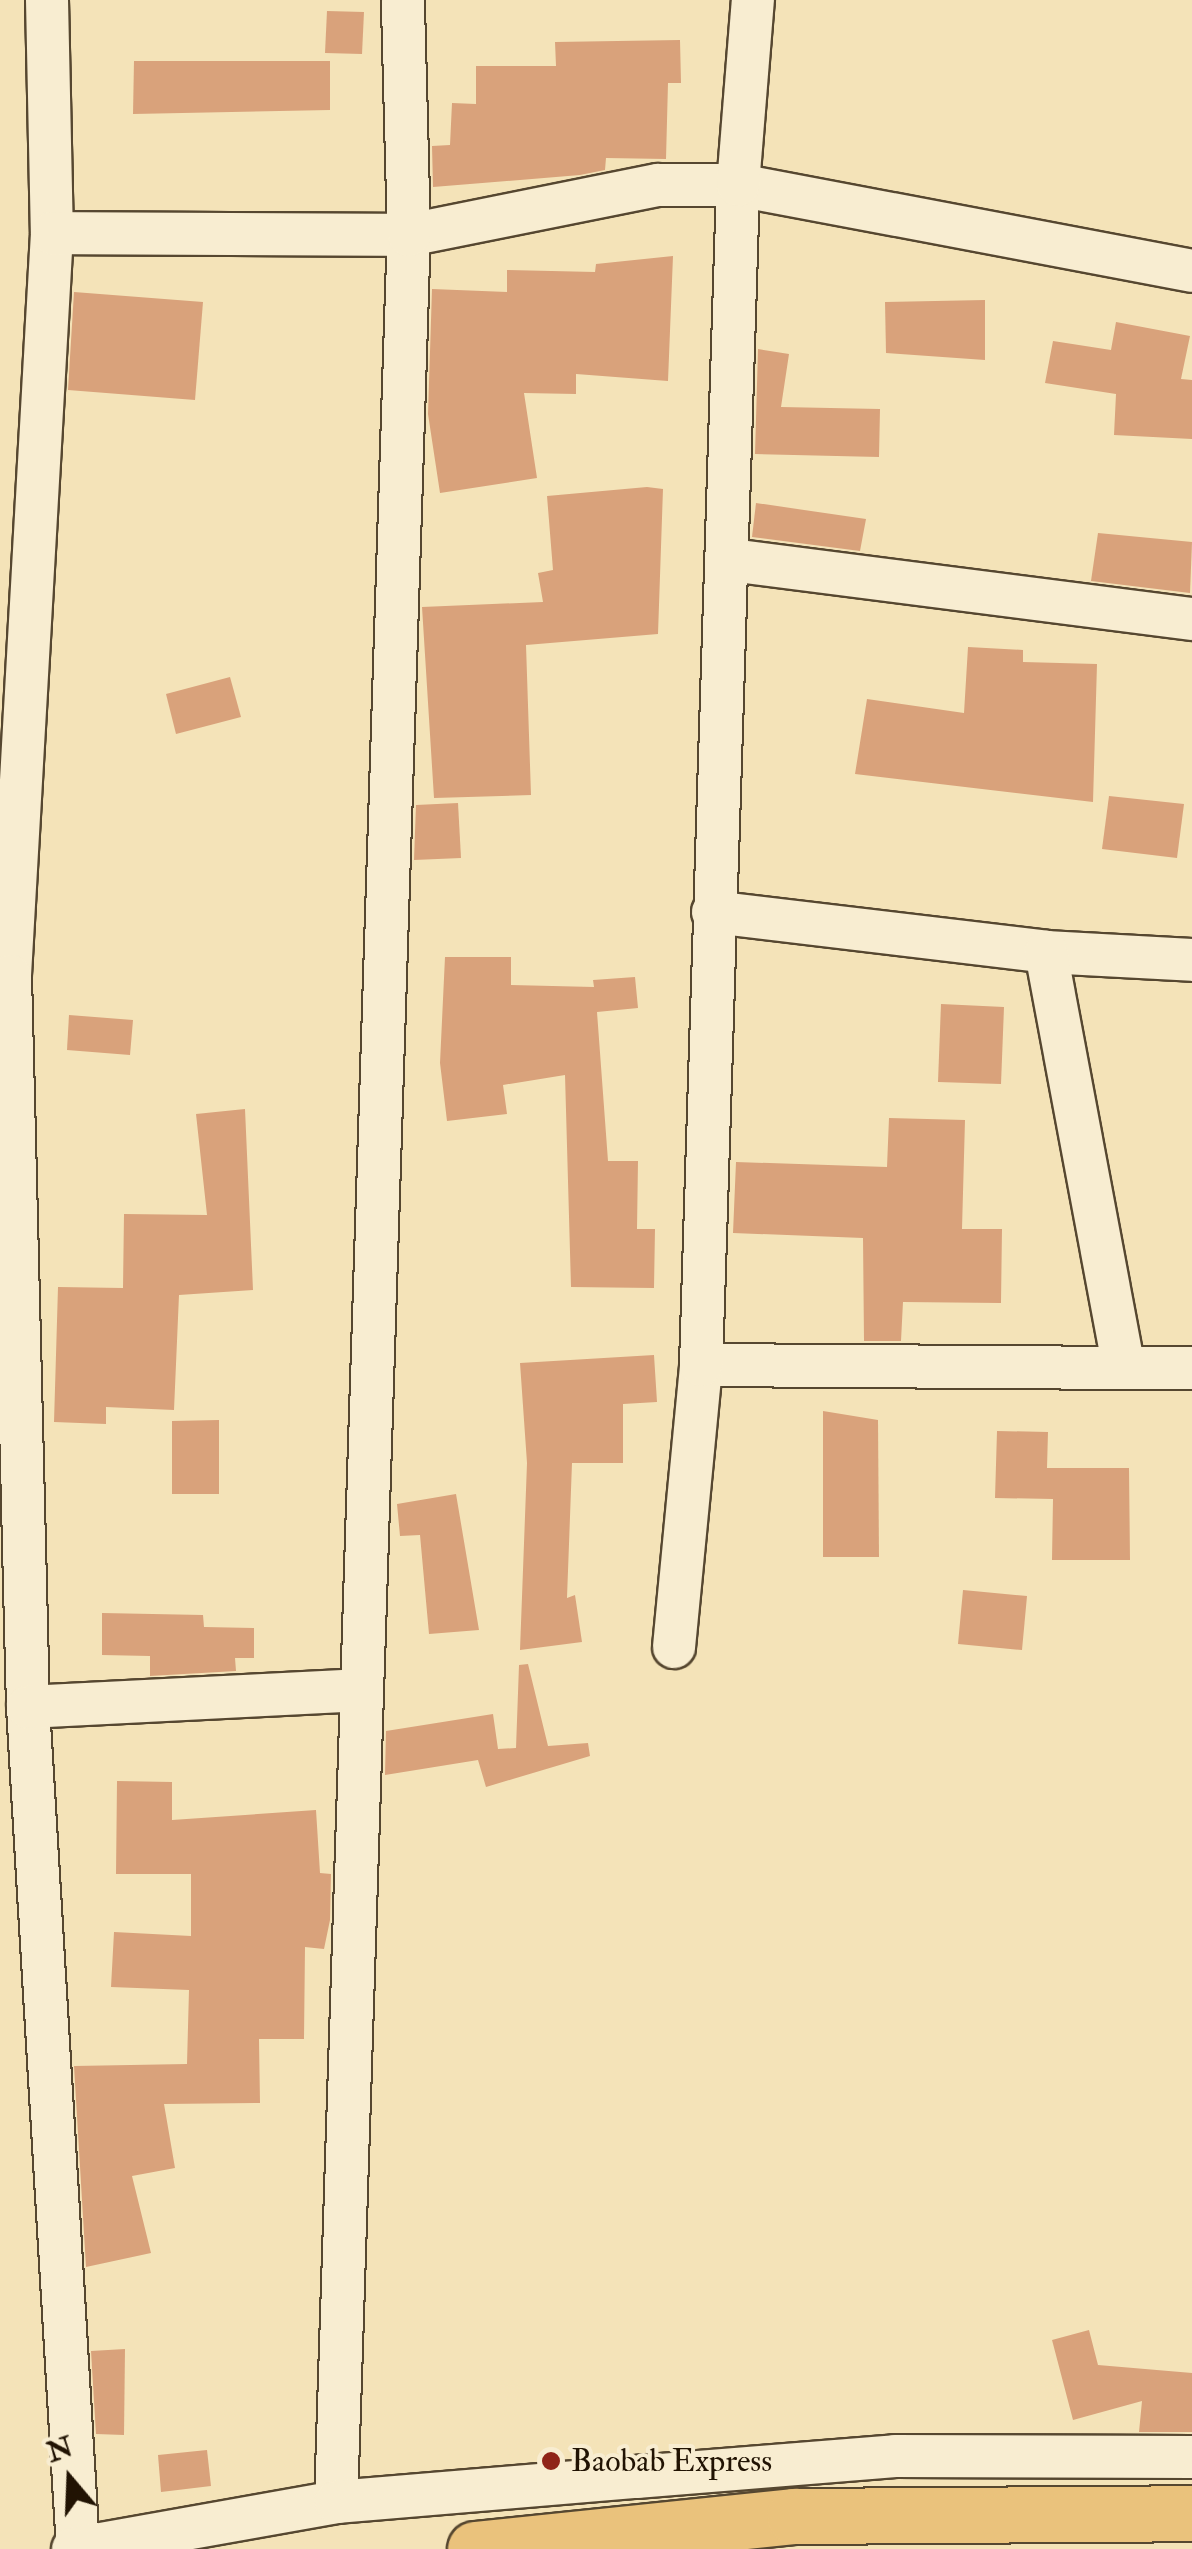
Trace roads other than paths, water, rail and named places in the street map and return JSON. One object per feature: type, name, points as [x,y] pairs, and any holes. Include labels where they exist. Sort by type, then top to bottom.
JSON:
[{"type":"highway","points":[[475,2549],[812,2515],[1192,2513]]},
{"type":"street","points":[[46,0],[52,233],[5,977],[28,1707],[76,2549],[336,2502],[895,2456],[1192,2457]]},
{"type":"street","points":[[336,2502],[409,235],[403,0]]},
{"type":"street","points":[[674,1647],[701,1365],[712,912],[731,560],[738,185],[753,0]]},
{"type":"street","points":[[52,233],[409,235],[658,185],[738,185],[1192,271]]},
{"type":"street","points":[[731,560],[1192,620]]},
{"type":"street","points":[[712,912],[1046,952],[1192,960]]},
{"type":"street","points":[[1046,952],[1124,1364]]},
{"type":"street","points":[[701,1365],[1124,1364],[1192,1368]]},
{"type":"street","points":[[28,1707],[362,1690]]},
{"type":"place","name":"Baobab Express","points":[[551,2461]]}]
